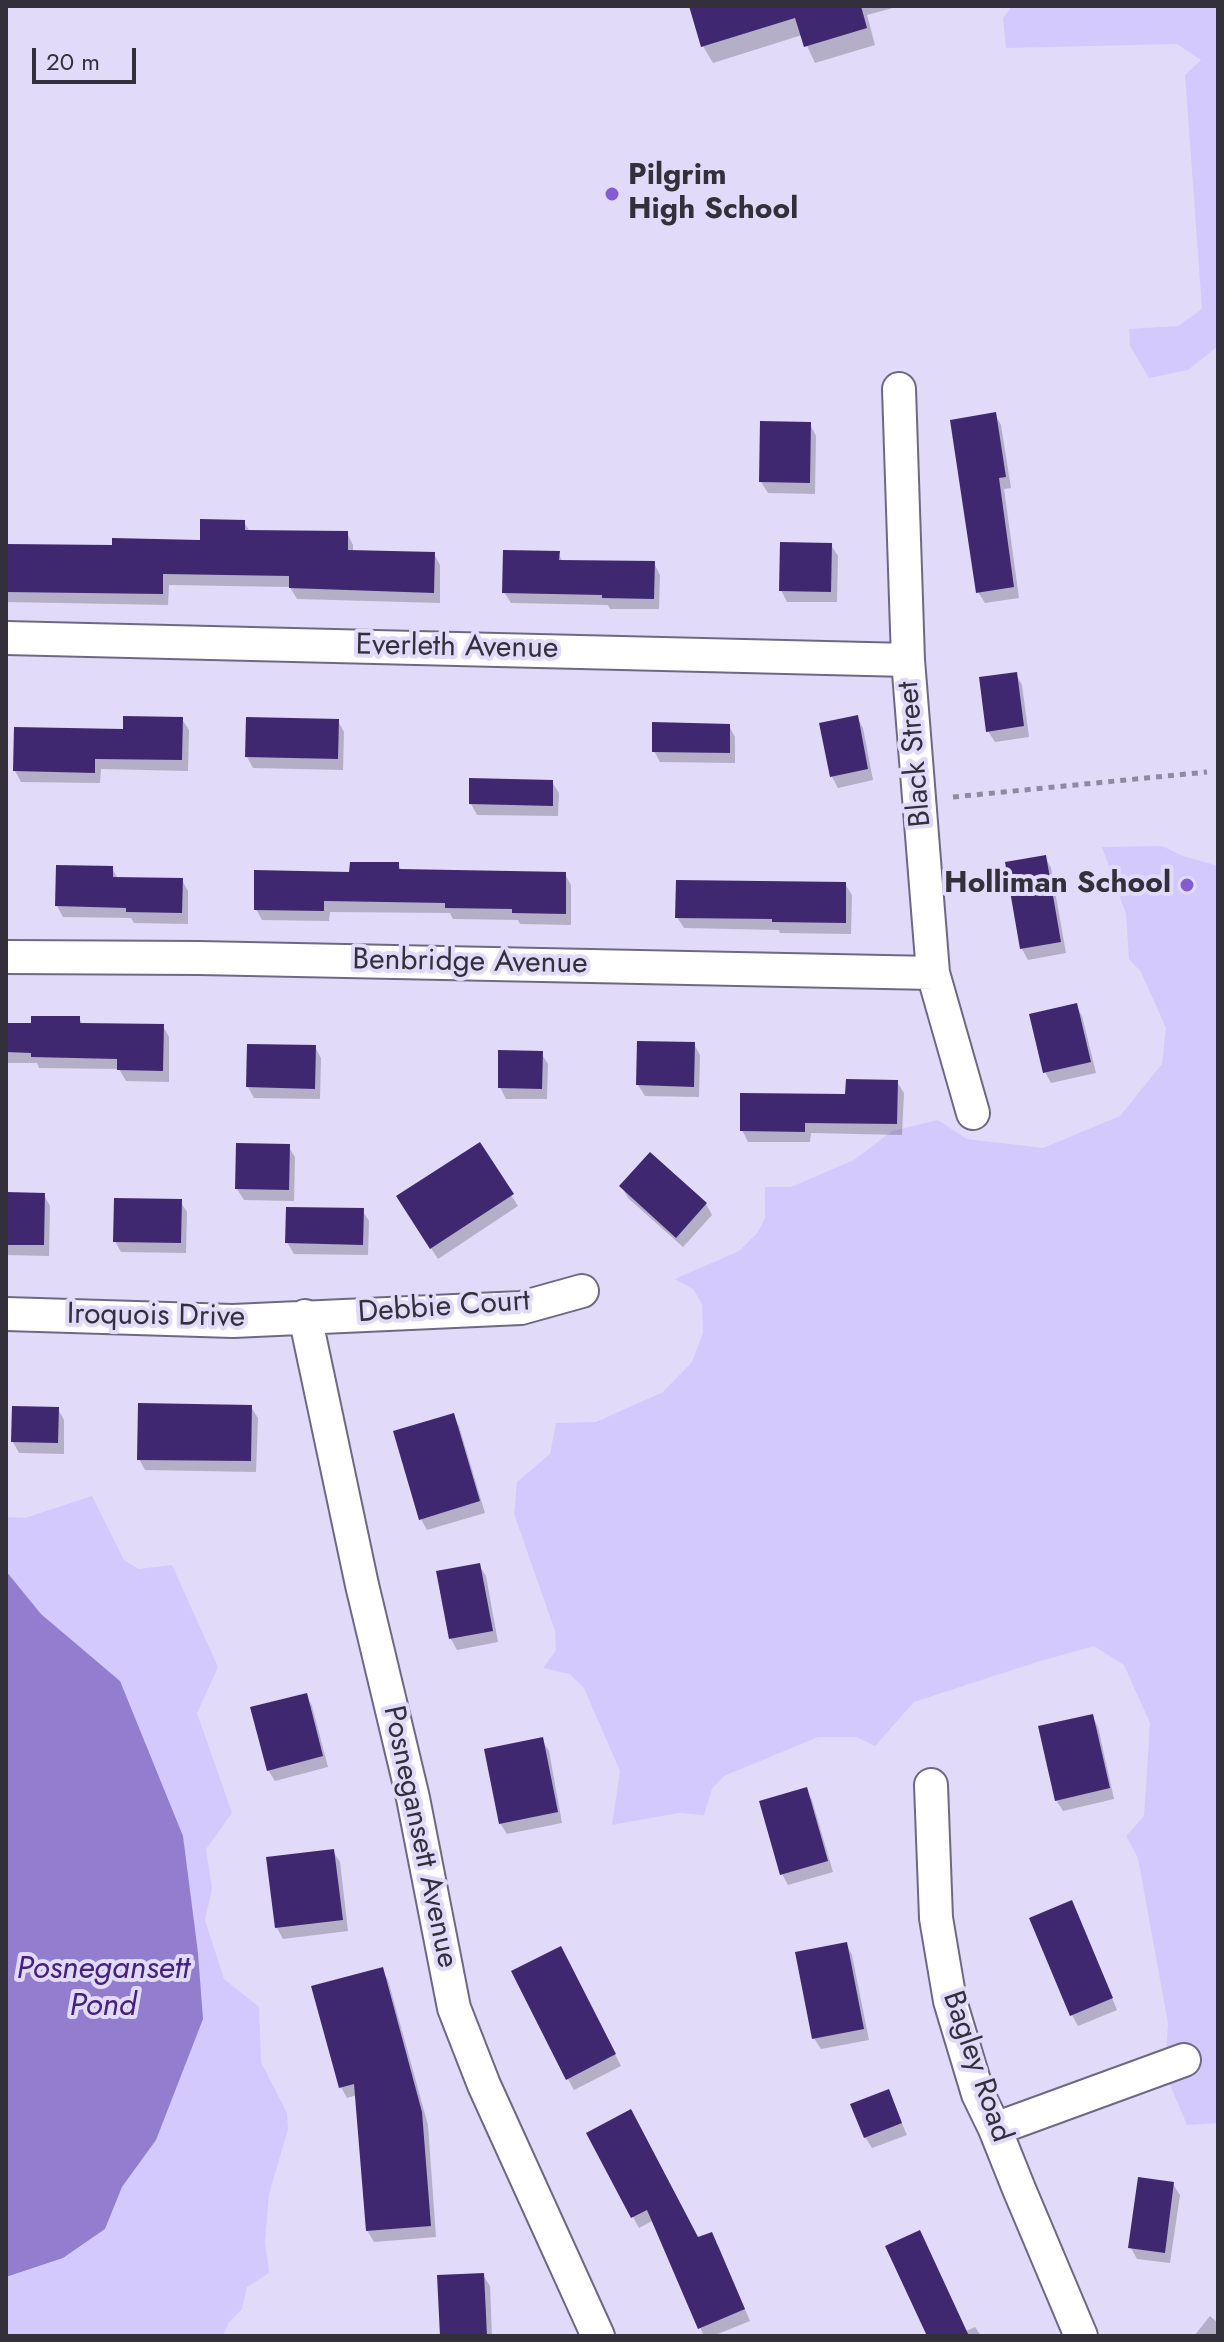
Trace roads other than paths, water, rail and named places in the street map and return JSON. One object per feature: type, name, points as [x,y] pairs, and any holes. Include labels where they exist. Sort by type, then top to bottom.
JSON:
[{"type":"street","name":"Black Street","points":[[899,389],[908,660],[933,973],[973,1113]]},
{"type":"street","name":"Everleth Avenue","points":[[6,638],[908,660]]},
{"type":"street","name":"Benbridge Avenue","points":[[6,957],[215,958],[933,973]]},
{"type":"street","name":"Debbie Court","points":[[305,1316],[521,1308],[582,1291]]},
{"type":"street","name":"Iroquois Drive","points":[[6,1314],[233,1321],[305,1316]]},
{"type":"street","name":"Posnegansett Avenue","points":[[305,1316],[362,1585],[413,1798],[454,2008],[484,2085],[598,2336]]},
{"type":"street","name":"Bagley Road","points":[[931,1785],[936,1918],[950,2001],[978,2094],[1081,2336]]},
{"type":"street","points":[[995,2129],[1184,2060]]},
{"type":"water","name":"Posnegansett Pond","points":[[6,1571],[41,1614],[120,1681],[183,1836],[203,2019],[156,2140],[122,2187],[105,2229],[63,2258],[6,2277]]},
{"type":"place","name":"Pilgrim High School","points":[[612,194]]},
{"type":"place","name":"Holliman School","points":[[1187,885]]}]
